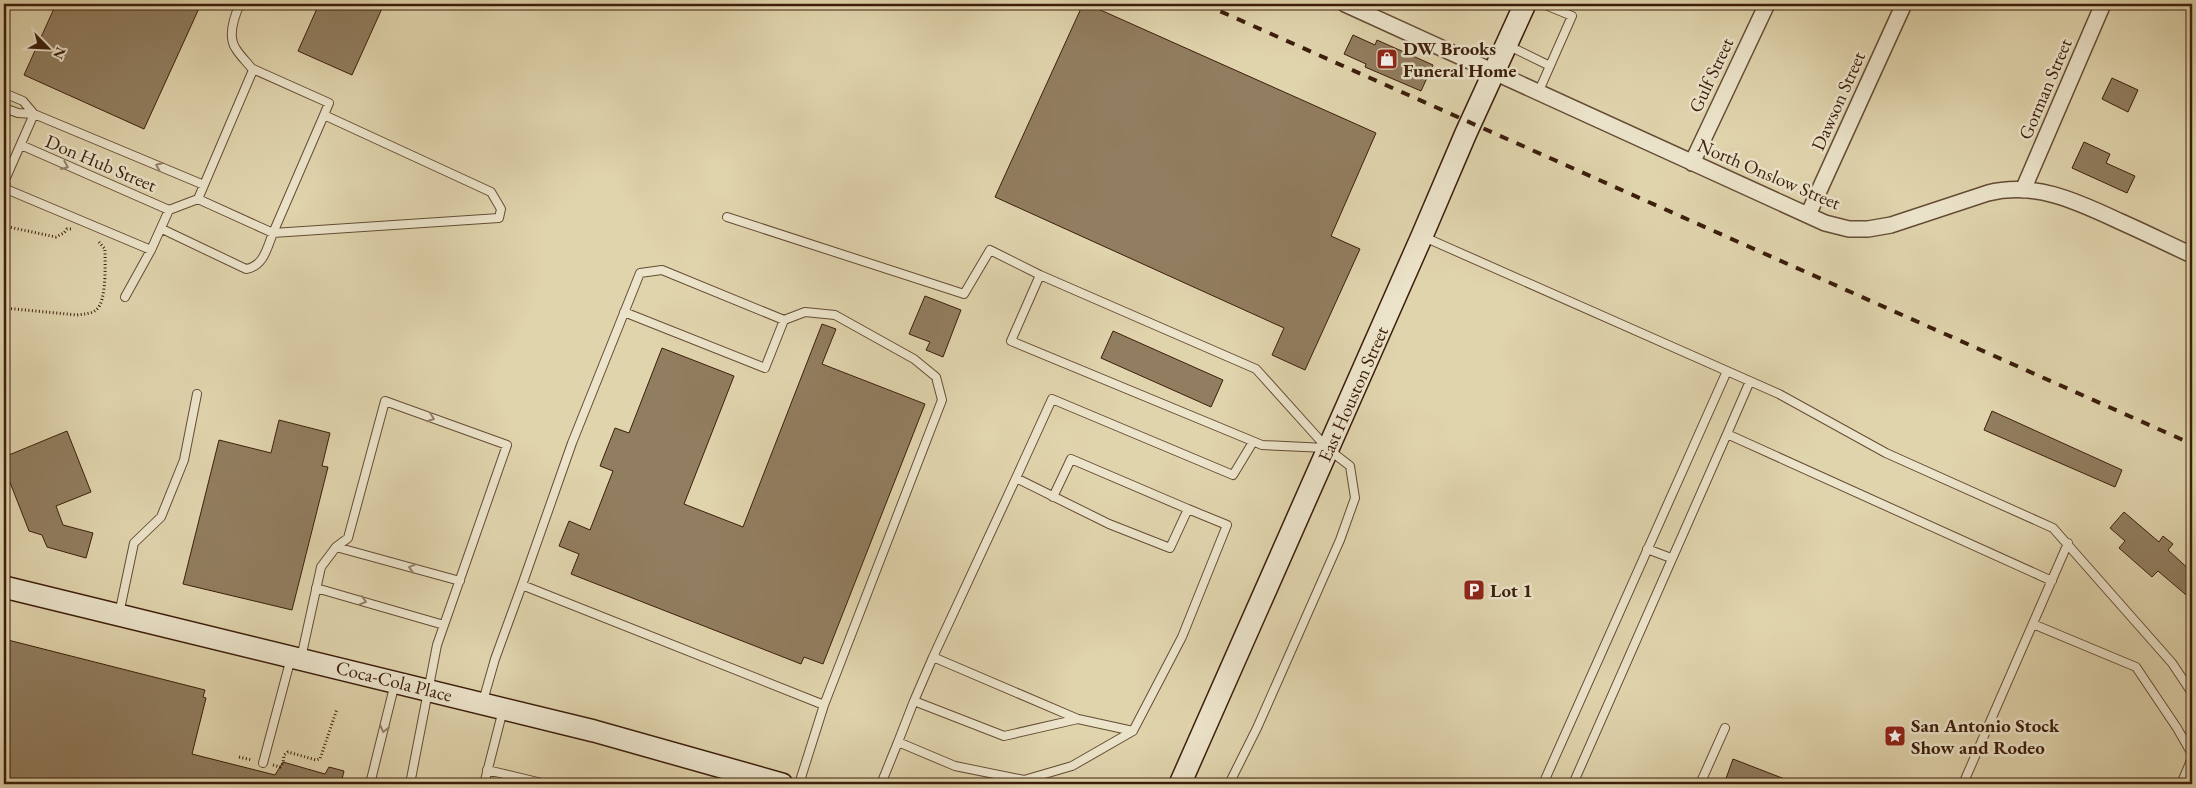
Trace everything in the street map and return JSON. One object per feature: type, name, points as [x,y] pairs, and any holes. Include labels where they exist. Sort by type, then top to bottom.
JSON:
[{"type":"main road","name":"East Houston Street","points":[[1180,784],[1525,4]]},
{"type":"main road","name":"Coca-Cola Place","points":[[4,587],[503,708],[612,736],[782,784]]},
{"type":"main road","points":[[1167,784],[1194,751]]},
{"type":"street","name":"North Onslow Street","points":[[1344,4],[1825,223],[1849,228],[1868,229],[1891,224],[1988,193],[2004,189],[2023,190],[2051,193],[2080,203],[2192,255]]},
{"type":"street","name":"Gulf Street","points":[[1692,163],[1766,4]]},
{"type":"street","name":"Dawson Street","points":[[1808,215],[1904,4]]},
{"type":"street","name":"Gorman Street","points":[[2023,190],[2103,4]]},
{"type":"lane","points":[[162,229],[246,269],[257,265],[262,260],[329,103],[253,69],[235,48],[232,40],[234,18],[240,4]]},
{"type":"lane","points":[[1538,93],[1572,16],[1543,4]]},
{"type":"lane","points":[[1506,45],[1550,66]]},
{"type":"lane","points":[[198,199],[253,69]]},
{"type":"lane","points":[[4,93],[23,101],[34,114]]},
{"type":"lane","points":[[4,108],[18,113],[34,114],[204,185]]},
{"type":"lane","points":[[34,114],[5,180],[5,185],[9,191],[151,250]]},
{"type":"lane","points":[[124,297],[162,229],[169,210],[198,199],[273,234],[498,218],[501,209],[491,192],[324,114]]},
{"type":"lane","name":"Don Hub Street","points":[[21,145],[169,210]]},
{"type":"lane","points":[[727,217],[964,294],[990,250],[1040,275],[1256,369],[1328,448],[1350,466],[1354,498],[1340,540],[1257,728],[1229,784]]},
{"type":"lane","points":[[1422,236],[1779,394],[1886,453],[2053,528],[2172,663],[2192,693]]},
{"type":"lane","points":[[482,703],[495,659],[572,443],[640,273],[662,270],[784,320],[804,312],[834,314],[914,359],[936,378],[942,400],[824,705],[799,784]]},
{"type":"lane","points":[[1040,275],[1011,341],[1262,446],[1328,448]]},
{"type":"lane","points":[[624,312],[765,368],[784,320]]},
{"type":"lane","points":[[1543,784],[1727,371]]},
{"type":"lane","points":[[1573,784],[1750,381]]},
{"type":"lane","points":[[118,614],[134,543],[161,516],[184,460],[196,394]]},
{"type":"lane","points":[[881,784],[933,657],[1052,399],[1233,475],[1253,442]]},
{"type":"lane","points":[[263,763],[296,657],[321,567],[336,547],[348,538],[385,401],[507,445],[437,645],[410,784]]},
{"type":"lane","points":[[1727,434],[2052,581]]},
{"type":"lane","points":[[898,742],[955,766],[1024,780],[1072,766],[1132,731],[1182,638],[1227,525],[1071,458],[1053,497]]},
{"type":"lane","points":[[1016,478],[1109,524],[1170,548],[1188,509]]},
{"type":"lane","points":[[1963,784],[2068,543]]},
{"type":"lane","points":[[336,547],[460,581]]},
{"type":"lane","points":[[1648,548],[1671,558]]},
{"type":"lane","points":[[522,585],[824,705]]},
{"type":"lane","points":[[316,588],[444,625]]},
{"type":"lane","points":[[2033,624],[2136,667],[2192,754]]},
{"type":"lane","points":[[933,657],[1078,719],[1132,731]]},
{"type":"lane","points":[[370,784],[396,682]]},
{"type":"lane","points":[[914,701],[1004,736],[1078,719]]},
{"type":"lane","points":[[484,784],[503,708]]},
{"type":"lane","points":[[1700,784],[1725,728]]},
{"type":"lane","points":[[2181,784],[2192,758]]},
{"type":"lane","points":[[487,770],[546,784]]},
{"type":"path","points":[[4,226],[56,237],[64,234],[67,229],[76,230]]},
{"type":"path","points":[[4,308],[77,315],[97,310],[103,298],[105,249],[102,243],[96,241]]},
{"type":"path","points":[[239,757],[280,767],[283,763],[284,755],[288,752],[316,760],[320,759],[337,709]]},
{"type":"building","points":[[56,4],[201,4],[144,129],[24,75]]},
{"type":"building","points":[[319,4],[384,4],[352,75],[298,51]]},
{"type":"building","points":[[1083,4],[1087,4],[1376,133],[1331,236],[1360,249],[1305,370],[1272,355],[1284,328],[995,197]]},
{"type":"building","name":"DW Brooks Funeral Home","points":[[1353,35],[1375,45],[1377,40],[1433,65],[1421,91],[1365,67],[1366,64],[1344,54]]},
{"type":"building","points":[[2112,78],[2138,90],[2128,112],[2102,99]]},
{"type":"building","points":[[2084,142],[2110,154],[2106,163],[2135,176],[2127,193],[2072,168]]},
{"type":"building","points":[[925,296],[961,310],[943,357],[926,350],[930,342],[909,334]]},
{"type":"building","points":[[822,324],[836,329],[822,364],[925,404],[823,664],[804,657],[801,664],[571,574],[579,554],[559,546],[569,521],[590,530],[613,471],[600,466],[615,428],[629,433],[662,348],[734,376],[684,504],[743,527]]},
{"type":"building","points":[[1113,331],[1223,380],[1211,407],[1101,358]]},
{"type":"building","points":[[1992,411],[2122,470],[2115,487],[1984,430]]},
{"type":"building","points":[[279,420],[330,433],[322,466],[328,467],[292,610],[183,584],[219,440],[271,453]]},
{"type":"building","points":[[67,431],[91,492],[56,506],[63,525],[93,533],[86,558],[47,547],[42,535],[29,531],[4,467],[4,457]]},
{"type":"building","points":[[2124,512],[2159,542],[2163,536],[2173,544],[2168,550],[2192,572],[2192,600],[2158,571],[2152,577],[2119,548],[2125,541],[2110,528]]},
{"type":"building","points":[[4,639],[205,690],[203,697],[206,698],[192,754],[275,775],[283,762],[325,774],[329,767],[344,771],[342,779],[348,780],[348,784],[4,784]]},
{"type":"building","points":[[1733,759],[1795,783],[1795,784],[1724,784]]},
{"type":"railway","points":[[1204,4],[2192,444]]},
{"type":"place","name":"DW Brooks Funeral Home","points":[[1387,59]]},
{"type":"place","name":"Lot 1","points":[[1474,590]]},
{"type":"place","name":"San Antonio Stock Show and Rodeo","points":[[1895,736]]}]
